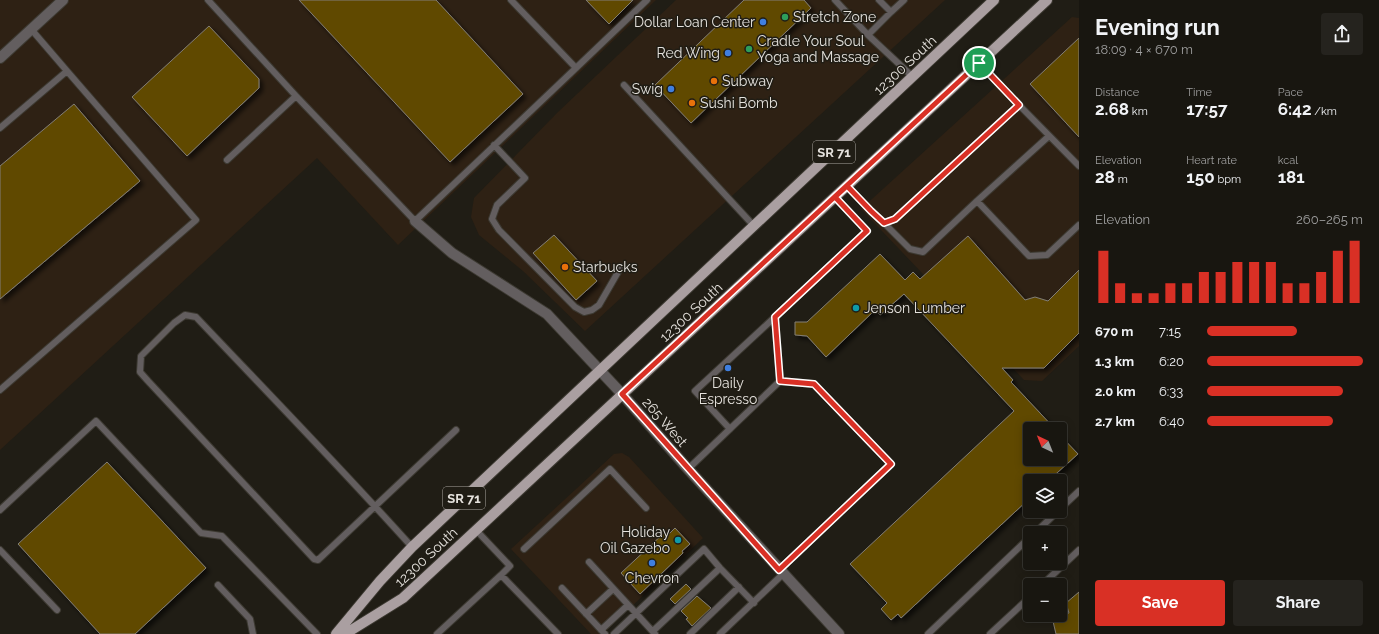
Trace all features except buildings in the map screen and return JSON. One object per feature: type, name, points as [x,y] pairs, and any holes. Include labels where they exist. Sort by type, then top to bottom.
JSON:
[{"type":"main road","name":"12300 South","points":[[336,634],[380,580],[412,548],[994,0]]},
{"type":"main road","name":"12300 South","points":[[345,634],[403,598],[1047,0]]},
{"type":"street","points":[[0,58],[63,0]]},
{"type":"street","name":"265 West","points":[[415,221],[452,253],[547,314],[622,394],[781,572],[839,634]]},
{"type":"lane","points":[[208,0],[296,96],[415,221],[647,0]]},
{"type":"lane","points":[[511,0],[576,68]]},
{"type":"lane","points":[[835,0],[913,77]]},
{"type":"lane","points":[[879,0],[891,12]]},
{"type":"lane","points":[[868,34],[904,0]]},
{"type":"lane","points":[[0,390],[196,220],[31,29]]},
{"type":"lane","points":[[979,63],[1079,166]]},
{"type":"lane","points":[[0,128],[67,71]]},
{"type":"lane","points":[[624,85],[754,226]]},
{"type":"lane","points":[[227,160],[296,96]]},
{"type":"lane","points":[[884,223],[895,219],[1019,105]]},
{"type":"lane","points":[[847,186],[910,249],[923,252],[1049,136]]},
{"type":"lane","points":[[494,145],[525,178],[497,205],[492,219],[499,230],[575,307],[584,312],[592,310],[599,305],[621,266]]},
{"type":"lane","points":[[730,428],[695,391],[867,231],[835,197]]},
{"type":"lane","points":[[978,201],[1029,256],[1047,255],[1079,225]]},
{"type":"lane","points":[[412,548],[375,507],[196,317],[185,315],[174,323],[141,356],[140,372],[314,558],[318,560],[375,507],[456,430]]},
{"type":"lane","points":[[775,317],[780,381]]},
{"type":"lane","points":[[688,469],[780,381],[814,384],[891,464],[781,572],[754,602],[720,634]]},
{"type":"lane","points":[[0,510],[96,421],[201,533],[222,536],[318,634]]},
{"type":"lane","points":[[524,549],[610,469],[646,508]]},
{"type":"lane","points":[[1067,502],[1079,491]]},
{"type":"lane","points":[[1042,526],[1050,518]]},
{"type":"lane","points":[[437,634],[510,566],[476,530]]},
{"type":"lane","points":[[928,634],[1023,544]]},
{"type":"lane","points":[[614,634],[704,549],[720,568],[754,602]]},
{"type":"lane","points":[[0,550],[57,610]]},
{"type":"lane","points":[[1049,578],[1079,550]]},
{"type":"lane","points":[[589,562],[654,632],[720,568]]},
{"type":"lane","points":[[501,575],[558,634]]},
{"type":"lane","points":[[218,585],[250,619],[253,634]]},
{"type":"lane","points":[[690,634],[739,587]]},
{"type":"lane","points":[[562,588],[603,632],[628,605]]},
{"type":"lane","points":[[586,614],[614,589]]},
{"type":"lane","points":[[990,634],[1023,603]]},
{"type":"shaded area","points":[[0,0],[656,0],[398,245],[317,158],[0,450]]},
{"type":"shaded area","points":[[676,0],[945,0],[585,331],[523,271],[479,235],[471,217],[474,198],[557,113]]},
{"type":"shaded area","points":[[1072,17],[1079,18],[1079,346],[1042,381],[1024,380],[861,209]]},
{"type":"shaded area","points":[[622,453],[629,457],[703,538],[603,634],[591,634],[511,549],[614,454]]},
{"type":"place","name":"Stretch Zone","points":[[785,17]]},
{"type":"place","name":"Dollar Loan Center","points":[[763,22]]},
{"type":"place","name":"Cradle Your Soul Yoga and Massage","points":[[749,49]]},
{"type":"place","name":"Red Wing","points":[[728,53]]},
{"type":"place","name":"Subway","points":[[714,81]]},
{"type":"place","name":"Swig","points":[[671,89]]},
{"type":"place","name":"Sushi Bomb","points":[[692,103]]},
{"type":"place","name":"Starbucks","points":[[565,267]]},
{"type":"place","name":"Jenson Lumber","points":[[856,308]]},
{"type":"place","name":"Daily Espresso","points":[[728,368]]},
{"type":"place","name":"Holiday Oil Gazebo","points":[[678,540]]},
{"type":"place","name":"Chevron","points":[[652,563]]},
{"type":"route","points":[[979,63],[1019,105],[895,219],[884,223],[847,186],[835,197],[867,231],[775,317],[780,381],[814,384],[891,464],[779,570],[622,394],[979,63]]}]
